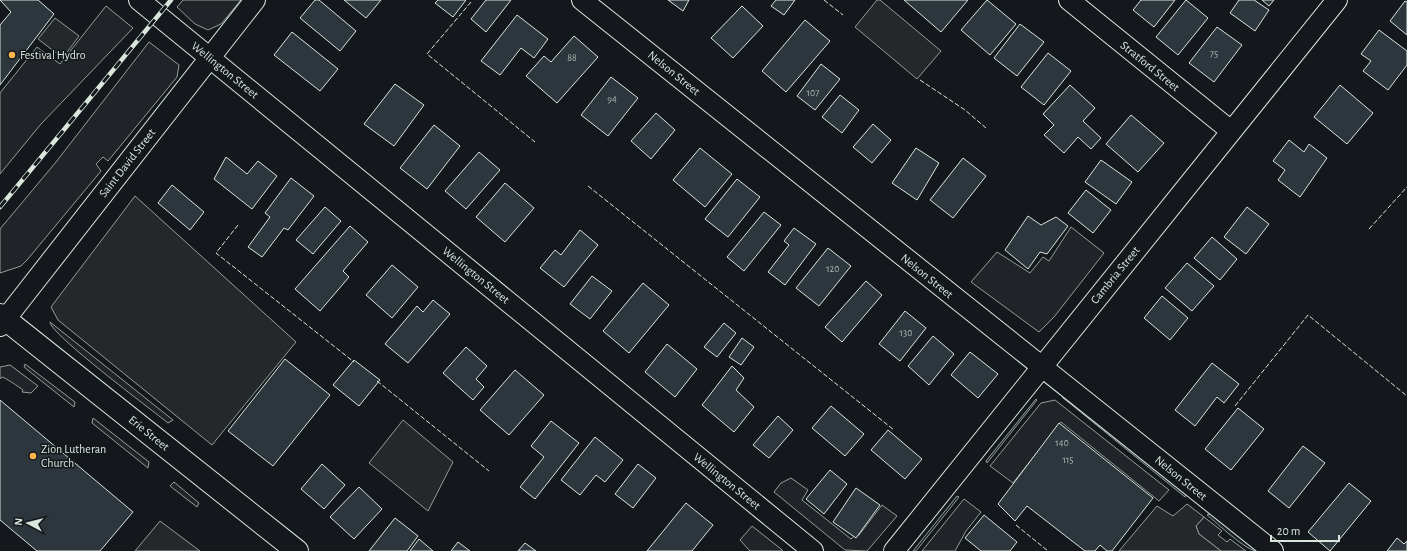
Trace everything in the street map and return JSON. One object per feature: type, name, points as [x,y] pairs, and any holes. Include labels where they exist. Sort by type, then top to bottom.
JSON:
[{"type":"main road","name":"Erie Street","points":[[2,320],[297,551]]},
{"type":"street","name":"Wellington Street","points":[[139,0],[813,551]]},
{"type":"street","name":"Saint David Street","points":[[2,320],[255,0]]},
{"type":"street","name":"Nelson Street","points":[[582,0],[1272,551]]},
{"type":"street","name":"Stratford Street","points":[[1069,0],[1232,131]]},
{"type":"street","name":"Cambria Street","points":[[894,551],[1033,380],[1041,366],[1337,0]]},
{"type":"shaded area","points":[[183,0],[241,0],[221,24],[208,30],[195,24],[177,7]]},
{"type":"shaded area","points":[[877,0],[880,0],[941,51],[917,79],[855,27]]},
{"type":"shaded area","points":[[106,6],[133,28],[41,124],[0,174],[0,93],[37,47],[60,64]]},
{"type":"shaded area","points":[[55,18],[79,36],[63,58],[38,39]]},
{"type":"shaded area","points":[[149,42],[179,65],[177,77],[108,161],[103,157],[96,164],[101,171],[27,260],[21,266],[0,273],[0,229],[56,162]]},
{"type":"shaded area","points":[[135,196],[296,342],[212,445],[58,320],[51,307]]},
{"type":"shaded area","points":[[1071,227],[1104,253],[1054,317],[1039,332],[971,282],[997,252],[1030,273],[1043,257],[1049,261]]},
{"type":"shaded area","points":[[50,322],[173,420],[168,423],[103,372],[66,341],[54,329]]},
{"type":"shaded area","points":[[25,364],[75,402],[74,407],[24,367]]},
{"type":"shaded area","points":[[10,365],[38,386],[31,393],[22,392],[23,390],[9,381],[2,377],[0,379],[0,367]]},
{"type":"shaded area","points":[[1062,397],[1085,413],[1186,495],[1185,497]]},
{"type":"shaded area","points":[[1036,399],[1037,400],[987,463],[986,461]]},
{"type":"shaded area","points":[[1055,400],[1169,490],[1159,501],[1061,422],[1013,483],[990,466],[1041,403]]},
{"type":"shaded area","points":[[93,418],[149,462],[148,468],[92,423]]},
{"type":"shaded area","points":[[403,420],[453,462],[428,511],[369,463]]},
{"type":"shaded area","points":[[791,478],[808,490],[802,500],[851,539],[855,535],[859,535],[882,505],[897,516],[867,551],[845,550],[774,492],[781,483]]},
{"type":"shaded area","points":[[174,482],[199,503],[197,507],[170,486]]},
{"type":"shaded area","points":[[957,496],[959,497],[916,551],[913,551]]},
{"type":"shaded area","points":[[964,499],[981,512],[966,531],[955,551],[922,551]]},
{"type":"shaded area","points":[[1187,504],[1204,517],[1196,526],[1199,534],[1221,551],[1119,551],[1157,506],[1173,516]]},
{"type":"shaded area","points":[[1210,514],[1257,551],[1252,550],[1232,536],[1207,515]]},
{"type":"shaded area","points":[[1204,517],[1222,531],[1218,535],[1227,542],[1230,539],[1246,551],[1221,551],[1199,534],[1196,526]]},
{"type":"shaded area","points":[[160,521],[200,551],[135,551]]},
{"type":"shaded area","points":[[752,526],[783,551],[750,551],[740,540]]},
{"type":"building","name":"Festival Hydro","points":[[0,0],[38,0],[54,14],[0,85],[0,25],[11,12]]},
{"type":"building","points":[[315,0],[319,0],[356,31],[340,51],[300,18]]},
{"type":"building","points":[[344,0],[381,0],[366,18]]},
{"type":"building","points":[[438,0],[466,0],[453,17],[435,3]]},
{"type":"building","points":[[486,0],[511,0],[486,32],[471,19]]},
{"type":"building","points":[[668,0],[689,0],[683,11]]},
{"type":"building","points":[[776,0],[795,0],[784,15],[771,6]]},
{"type":"building","points":[[904,0],[968,0],[941,32]]},
{"type":"building","points":[[987,0],[1016,24],[990,55],[961,30]]},
{"type":"building","points":[[1141,0],[1175,0],[1154,27],[1133,10]]},
{"type":"building","points":[[1186,0],[1208,18],[1178,55],[1156,37]]},
{"type":"building","points":[[1239,0],[1254,0],[1269,10],[1255,31],[1230,13]]},
{"type":"building","points":[[1262,0],[1274,0],[1269,6]]},
{"type":"building","points":[[1405,1],[1407,2],[1407,35],[1390,21]]},
{"type":"building","points":[[742,6],[763,26],[733,58],[711,38]]},
{"type":"building","points":[[517,15],[548,39],[534,58],[521,48],[500,75],[481,61]]},
{"type":"building","points":[[805,20],[830,41],[786,92],[762,71]]},
{"type":"building","points":[[1020,24],[1044,42],[1017,76],[994,58]]},
{"type":"building","points":[[1217,27],[1242,45],[1214,82],[1189,63]]},
{"type":"building","points":[[1379,30],[1407,51],[1407,65],[1388,90],[1363,71],[1371,61],[1361,54]]},
{"type":"building","points":[[292,32],[338,69],[320,91],[274,55]]},
{"type":"building","points":[[574,36],[598,57],[557,103],[526,76],[544,56],[551,62]]},
{"type":"building","points":[[1048,53],[1071,71],[1044,105],[1021,87]]},
{"type":"building","points":[[821,64],[840,79],[815,110],[797,96]]},
{"type":"building","points":[[611,77],[638,98],[608,136],[581,115]]},
{"type":"building","points":[[395,84],[424,105],[394,146],[364,124]]},
{"type":"building","points":[[1070,85],[1095,108],[1083,121],[1101,138],[1091,149],[1078,137],[1064,153],[1044,135],[1054,125],[1043,114]]},
{"type":"building","points":[[1340,85],[1373,113],[1347,144],[1314,117]]},
{"type":"building","points":[[840,95],[859,110],[842,133],[822,117]]},
{"type":"building","points":[[656,113],[675,130],[651,159],[631,141]]},
{"type":"building","points":[[1131,115],[1164,143],[1138,172],[1106,144]]},
{"type":"building","points":[[873,124],[891,140],[872,163],[853,147]]},
{"type":"building","points":[[434,125],[460,146],[427,189],[400,168]]},
{"type":"building","points":[[1289,140],[1304,152],[1309,144],[1327,158],[1300,197],[1278,180],[1285,170],[1273,161]]},
{"type":"building","points":[[700,148],[732,174],[705,207],[673,180]]},
{"type":"building","points":[[916,148],[939,163],[917,200],[892,183]]},
{"type":"building","points":[[479,152],[500,170],[466,209],[445,191]]},
{"type":"building","points":[[226,157],[247,174],[258,161],[277,176],[252,209],[214,179]]},
{"type":"building","points":[[963,158],[986,176],[953,218],[930,200]]},
{"type":"building","points":[[1101,160],[1132,182],[1116,204],[1085,182]]},
{"type":"building","points":[[291,178],[314,196],[288,230],[284,228],[262,257],[248,247],[270,217],[265,213]]},
{"type":"building","points":[[737,179],[760,197],[728,237],[705,219]]},
{"type":"building","points":[[505,183],[534,208],[505,242],[476,217]]},
{"type":"building","points":[[172,185],[204,212],[190,230],[158,203]]},
{"type":"building","points":[[1086,190],[1111,210],[1093,233],[1068,213]]},
{"type":"building","points":[[325,207],[341,221],[313,254],[296,240]]},
{"type":"building","points":[[1247,207],[1269,224],[1246,254],[1224,237]]},
{"type":"building","points":[[764,212],[781,225],[744,271],[727,257]]},
{"type":"building","points":[[1028,216],[1041,225],[1056,217],[1068,226],[1047,254],[1040,252],[1028,269],[1005,250]]},
{"type":"building","points":[[350,226],[368,242],[343,271],[349,277],[320,311],[295,289]]},
{"type":"building","points":[[794,228],[816,244],[785,285],[768,272],[789,245],[784,241]]},
{"type":"building","points":[[580,230],[598,245],[564,287],[540,268],[555,250],[561,255]]},
{"type":"building","points":[[1212,237],[1237,259],[1220,280],[1194,258]]},
{"type":"building","points":[[828,248],[851,266],[819,306],[796,288]]},
{"type":"building","points":[[1187,263],[1214,286],[1192,311],[1165,288]]},
{"type":"building","points":[[392,265],[418,287],[392,318],[366,295]]},
{"type":"building","points":[[592,276],[612,291],[590,319],[570,304]]},
{"type":"building","points":[[866,281],[882,295],[842,342],[825,327]]},
{"type":"building","points":[[643,283],[669,305],[629,353],[603,331]]},
{"type":"building","points":[[1162,296],[1188,318],[1170,340],[1144,318]]},
{"type":"building","points":[[433,300],[450,314],[408,363],[385,344],[417,306],[423,312]]},
{"type":"building","points":[[905,311],[926,328],[900,361],[879,344]]},
{"type":"building","points":[[724,323],[736,333],[717,357],[704,347]]},
{"type":"building","points":[[933,336],[954,354],[929,385],[908,366]]},
{"type":"building","points":[[742,338],[754,347],[741,365],[729,357]]},
{"type":"building","points":[[667,344],[697,369],[675,397],[645,372]]},
{"type":"building","points":[[466,347],[487,366],[476,379],[484,387],[473,400],[443,373]]},
{"type":"building","points":[[970,352],[998,374],[978,398],[951,375]]},
{"type":"building","points":[[285,359],[330,395],[273,466],[228,431]]},
{"type":"building","points":[[354,360],[380,380],[359,406],[333,385]]},
{"type":"building","points":[[1212,363],[1239,384],[1224,403],[1217,397],[1195,426],[1175,410]]},
{"type":"building","points":[[732,366],[744,378],[736,390],[754,407],[734,432],[702,405]]},
{"type":"building","points":[[515,370],[544,395],[509,435],[480,410]]},
{"type":"building","name":"Zion Lutheran Church","points":[[0,400],[133,512],[100,551],[37,551],[0,520]]},
{"type":"building","points":[[831,406],[864,434],[845,456],[812,428]]},
{"type":"building","points":[[1238,408],[1264,429],[1231,470],[1205,449]]},
{"type":"building","points":[[778,416],[793,430],[769,458],[753,445]]},
{"type":"building","points":[[551,421],[579,443],[535,499],[520,487],[544,457],[531,446]]},
{"type":"building","points":[[1059,423],[1153,498],[1112,551],[1107,551],[1100,545],[1095,551],[1085,551],[1027,506],[1015,521],[998,504]]},
{"type":"building","points":[[888,430],[922,459],[905,479],[871,450]]},
{"type":"building","points":[[595,437],[623,460],[605,482],[596,475],[580,495],[561,480]]},
{"type":"building","points":[[1303,446],[1325,463],[1289,508],[1268,491]]},
{"type":"building","points":[[322,464],[345,485],[324,509],[301,489]]},
{"type":"building","points":[[638,464],[656,478],[633,508],[615,494]]},
{"type":"building","points":[[830,470],[847,484],[824,514],[806,499]]},
{"type":"building","points":[[1349,483],[1371,501],[1330,551],[1308,532]]},
{"type":"building","points":[[359,487],[382,509],[354,539],[330,517]]},
{"type":"building","points":[[856,488],[880,505],[856,538],[833,522]]},
{"type":"building","points":[[686,503],[713,525],[692,551],[647,551]]},
{"type":"building","points":[[984,515],[1017,542],[1010,551],[981,551],[965,538]]},
{"type":"building","points":[[395,518],[418,536],[407,551],[369,551]]},
{"type":"building","points":[[1397,538],[1404,544],[1407,541],[1407,551],[1387,551]]},
{"type":"building","points":[[419,539],[433,551],[410,551]]},
{"type":"building","points":[[458,542],[470,551],[451,551]]},
{"type":"building","points":[[525,543],[536,551],[518,551]]},
{"type":"railway","points":[[0,207],[171,0]]},
{"type":"fence","points":[[824,0],[843,15]]},
{"type":"fence","points":[[471,2],[427,54],[535,142]]},
{"type":"fence","points":[[920,80],[965,110],[986,128]]},
{"type":"fence","points":[[588,186],[894,430]]},
{"type":"fence","points":[[1369,229],[1407,187]]},
{"type":"fence","points":[[238,225],[216,253],[354,362]]},
{"type":"fence","points":[[1235,406],[1308,315],[1407,396]]},
{"type":"fence","points":[[377,381],[489,471]]},
{"type":"fence","points":[[1016,525],[1048,551]]},
{"type":"place","name":"Festival Hydro","points":[[12,55]]},
{"type":"place","name":"Zion Lutheran Church","points":[[33,456]]}]
